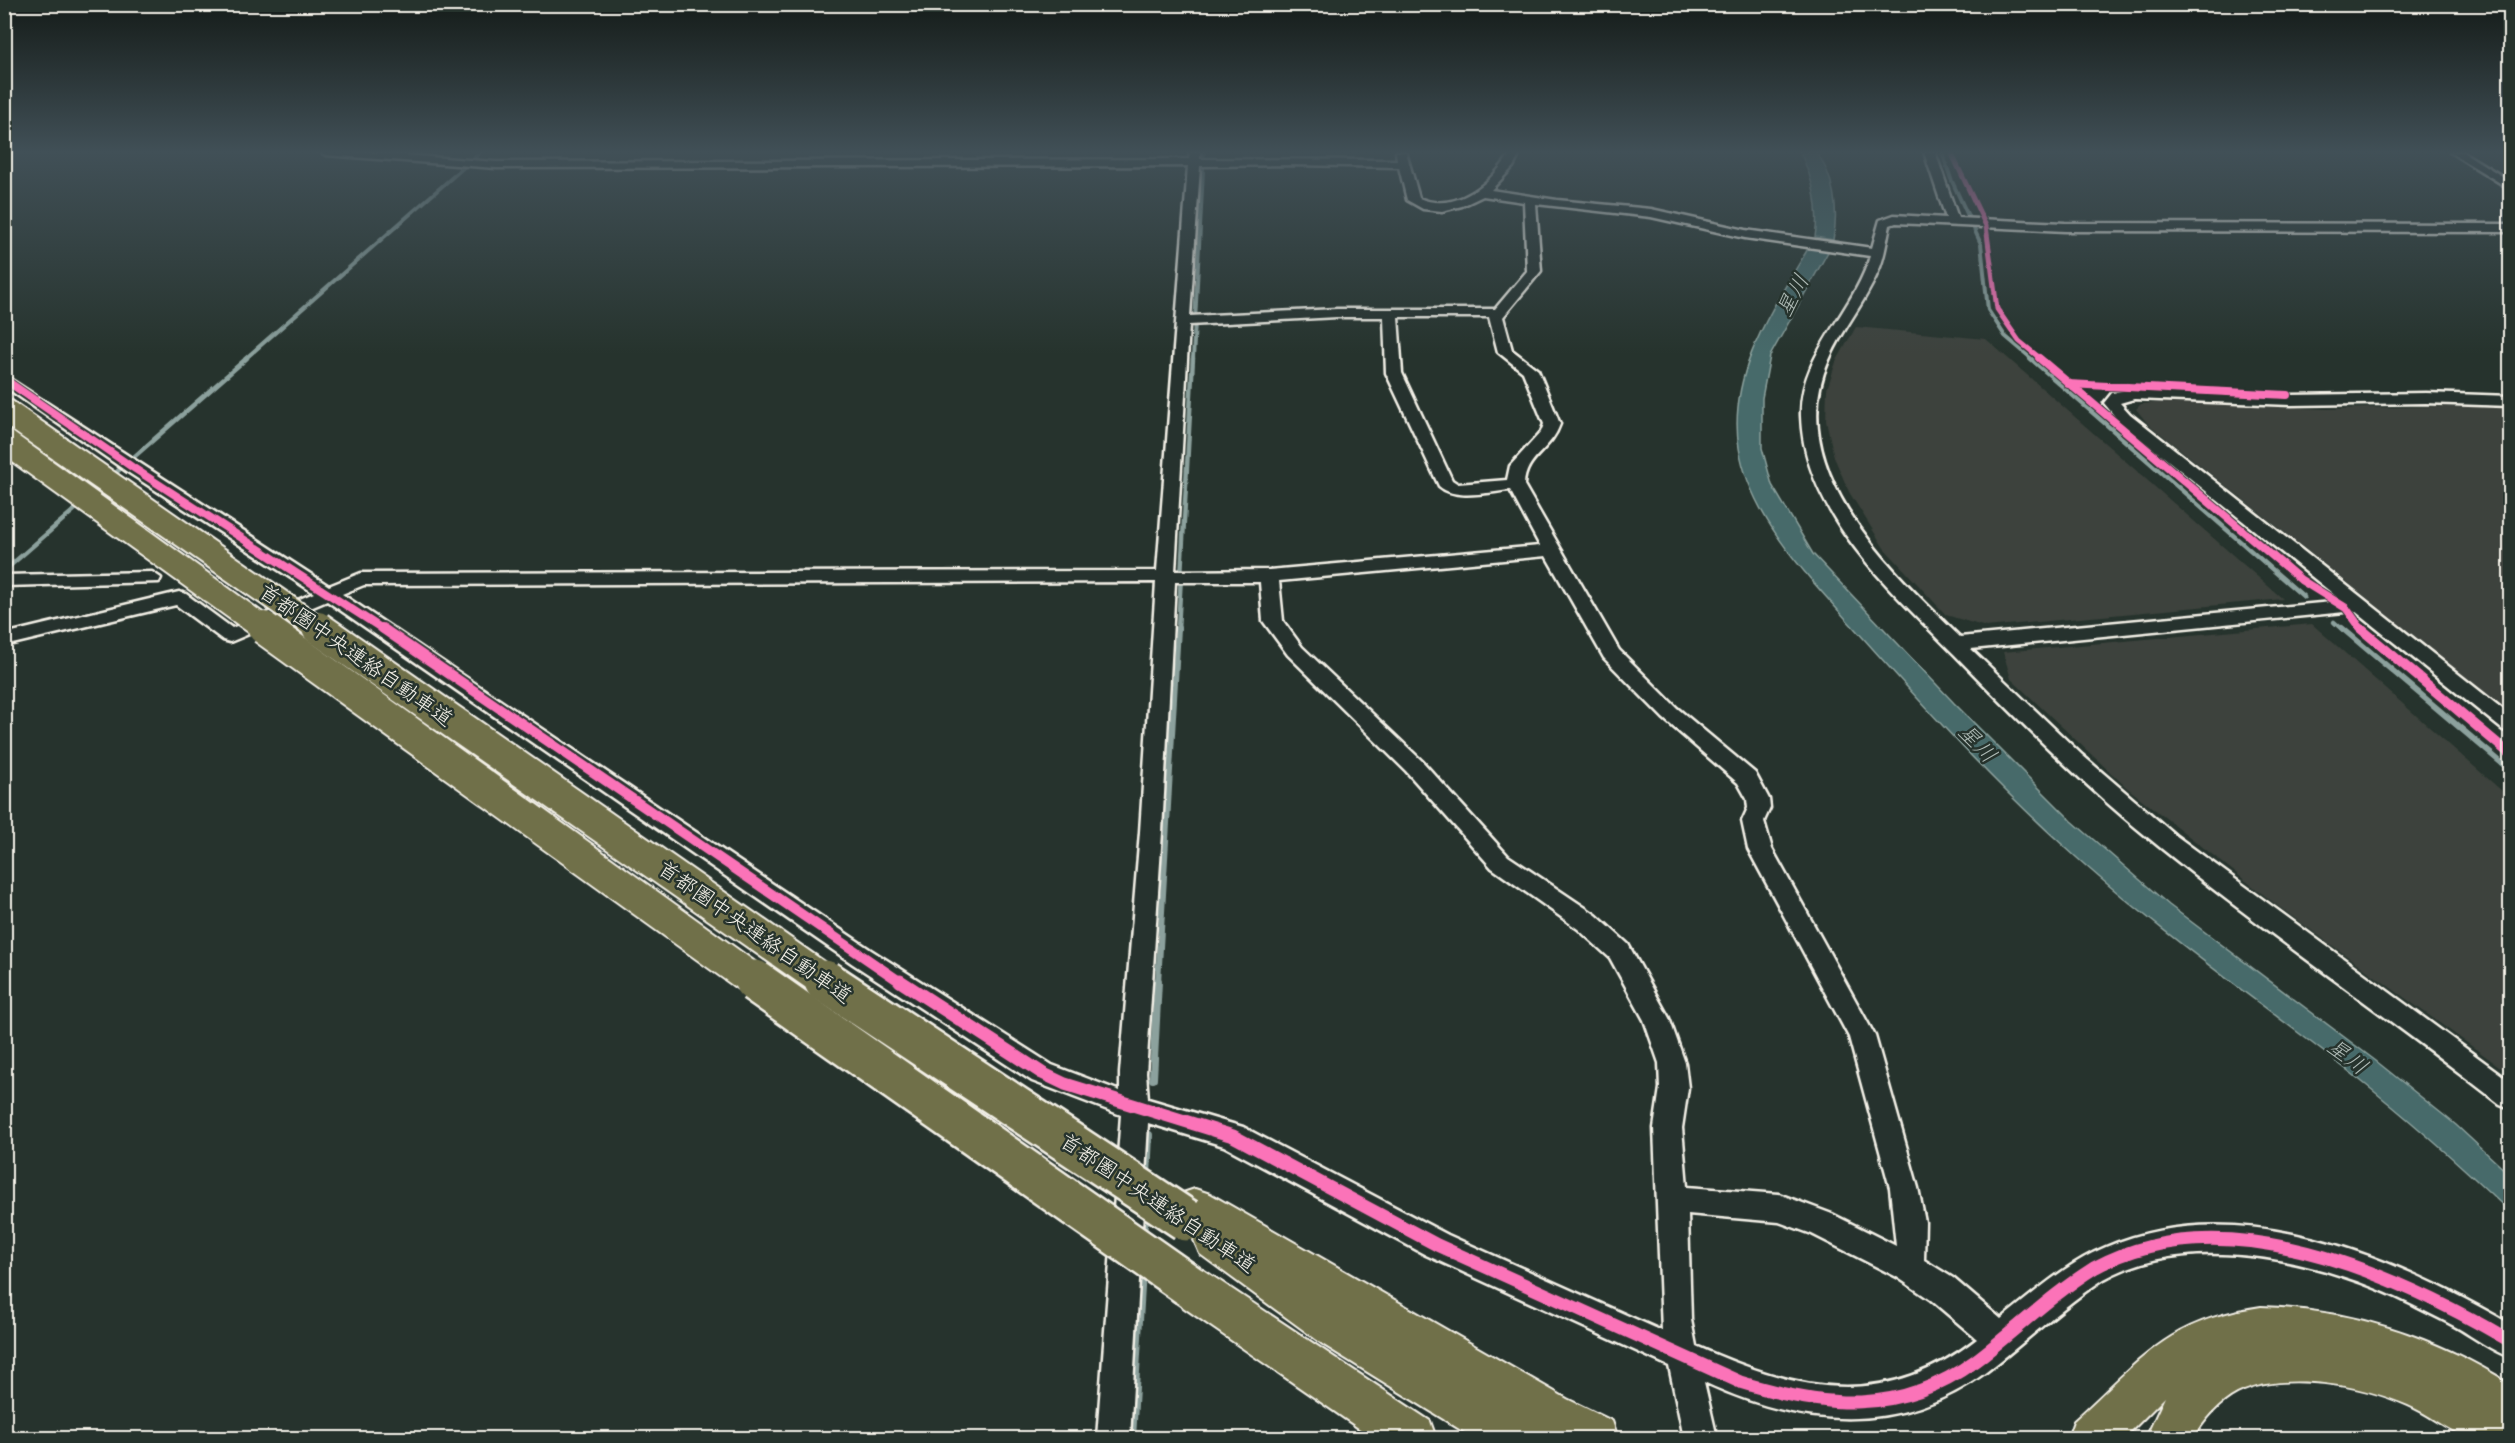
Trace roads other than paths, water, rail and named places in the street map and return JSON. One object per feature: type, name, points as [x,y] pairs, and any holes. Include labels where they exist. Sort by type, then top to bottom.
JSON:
[{"type":"highway","name":"首都圏中央連絡自動車道","points":[[4,410],[847,997],[1191,1214],[1340,1329],[1516,1438]]},
{"type":"highway","name":"首都圏中央連絡自動車道","points":[[4,441],[794,1010],[1188,1286],[1413,1438]]},
{"type":"highway","points":[[1191,1214],[1550,1416],[1595,1438]]},
{"type":"highway","points":[[2091,1438],[2151,1379],[2184,1353],[2226,1334],[2270,1330],[2310,1331],[2378,1346],[2458,1381],[2511,1410]]},
{"type":"highway","points":[[2169,1438],[2176,1421],[2192,1397],[2220,1376],[2264,1362],[2317,1359],[2390,1376],[2439,1395],[2511,1437]]},
{"type":"street","points":[[1113,1438],[1135,1107],[1133,1074],[1167,576],[1174,431],[1191,219]]},
{"type":"street","points":[[1531,219],[1534,270],[1496,317],[1505,352],[1530,370],[1552,424],[1549,433],[1516,470],[1515,485],[1611,654],[1670,713],[1754,788],[1759,808],[1753,821],[1760,849],[1862,1036],[1904,1188],[1910,1222],[1911,1252],[1908,1267]]},
{"type":"street","points":[[1680,219],[1737,232],[1878,253]]},
{"type":"street","points":[[1897,219],[1888,220],[1884,223],[1878,253],[1865,285],[1820,358],[1811,395],[1809,417],[1813,443],[1833,498],[1865,548],[2041,730],[2137,817],[2198,866],[2410,1019],[2511,1096]]},
{"type":"street","points":[[1933,219],[2076,228],[2511,228]]},
{"type":"street","points":[[1184,321],[1391,313],[1498,313]]},
{"type":"street","points":[[1391,313],[1394,373],[1445,482],[1457,489],[1515,485]]},
{"type":"street","points":[[4,379],[132,466],[327,592],[852,950],[1042,1073],[1068,1087],[1200,1124],[1233,1136],[1437,1245],[1740,1382],[1791,1398],[1836,1402],[1892,1400],[1935,1385],[1959,1372],[2096,1267],[2140,1249],[2196,1240],[2274,1246],[2338,1262],[2409,1287],[2480,1322],[2511,1341]]},
{"type":"street","points":[[2511,400],[2441,398],[2291,400],[2134,394],[2113,399],[2115,409],[2124,417],[2357,605],[2511,725]]},
{"type":"street","points":[[4,640],[179,598],[230,636],[361,579],[1269,576],[1552,550]]},
{"type":"street","points":[[1269,576],[1273,621],[1295,651],[1413,766],[1500,862],[1587,922],[1619,951],[1656,1018],[1672,1063],[1674,1088],[1668,1128],[1673,1199],[1675,1320],[1700,1438]]},
{"type":"street","points":[[5,580],[152,578]]},
{"type":"street","points":[[1956,644],[2357,605]]},
{"type":"street","points":[[1673,1199],[1779,1208],[1822,1224],[1908,1267],[1942,1289],[2001,1339]]},
{"type":"water","points":[[1817,219],[1835,219],[1833,240],[1815,237]]},
{"type":"water","name":"星川","points":[[1809,247],[1829,250],[1770,356],[1762,398],[1762,448],[1772,485],[1813,554],[1954,703],[2072,821],[2169,905],[2376,1061],[2456,1125],[2510,1175],[2510,1212],[2472,1176],[2372,1090],[2170,935],[2066,848],[2013,798],[1937,720],[1826,597],[1788,551],[1771,527],[1746,475],[1739,448],[1737,420],[1746,368],[1756,342]]},
{"type":"waterway","points":[[245,359],[404,219]]},
{"type":"waterway","points":[[1193,359],[1200,219]]},
{"type":"waterway","points":[[1970,219],[1981,244],[1988,310],[2005,336],[2032,359]]},
{"type":"waterway","points":[[111,477],[247,358]]},
{"type":"waterway","points":[[1178,630],[1193,358]]},
{"type":"waterway","points":[[2030,358],[2304,597]]},
{"type":"waterway","points":[[4,571],[81,504]]},
{"type":"waterway","points":[[2334,622],[2343,630]]},
{"type":"waterway","points":[[1158,983],[1178,628]]},
{"type":"waterway","points":[[2342,628],[2510,770]]},
{"type":"waterway","points":[[1153,1079],[1158,981]]},
{"type":"waterway","points":[[1147,1176],[1149,1135]]},
{"type":"waterway","points":[[1143,1236],[1145,1210]]},
{"type":"waterway","points":[[1132,1438],[1142,1270]]}]
